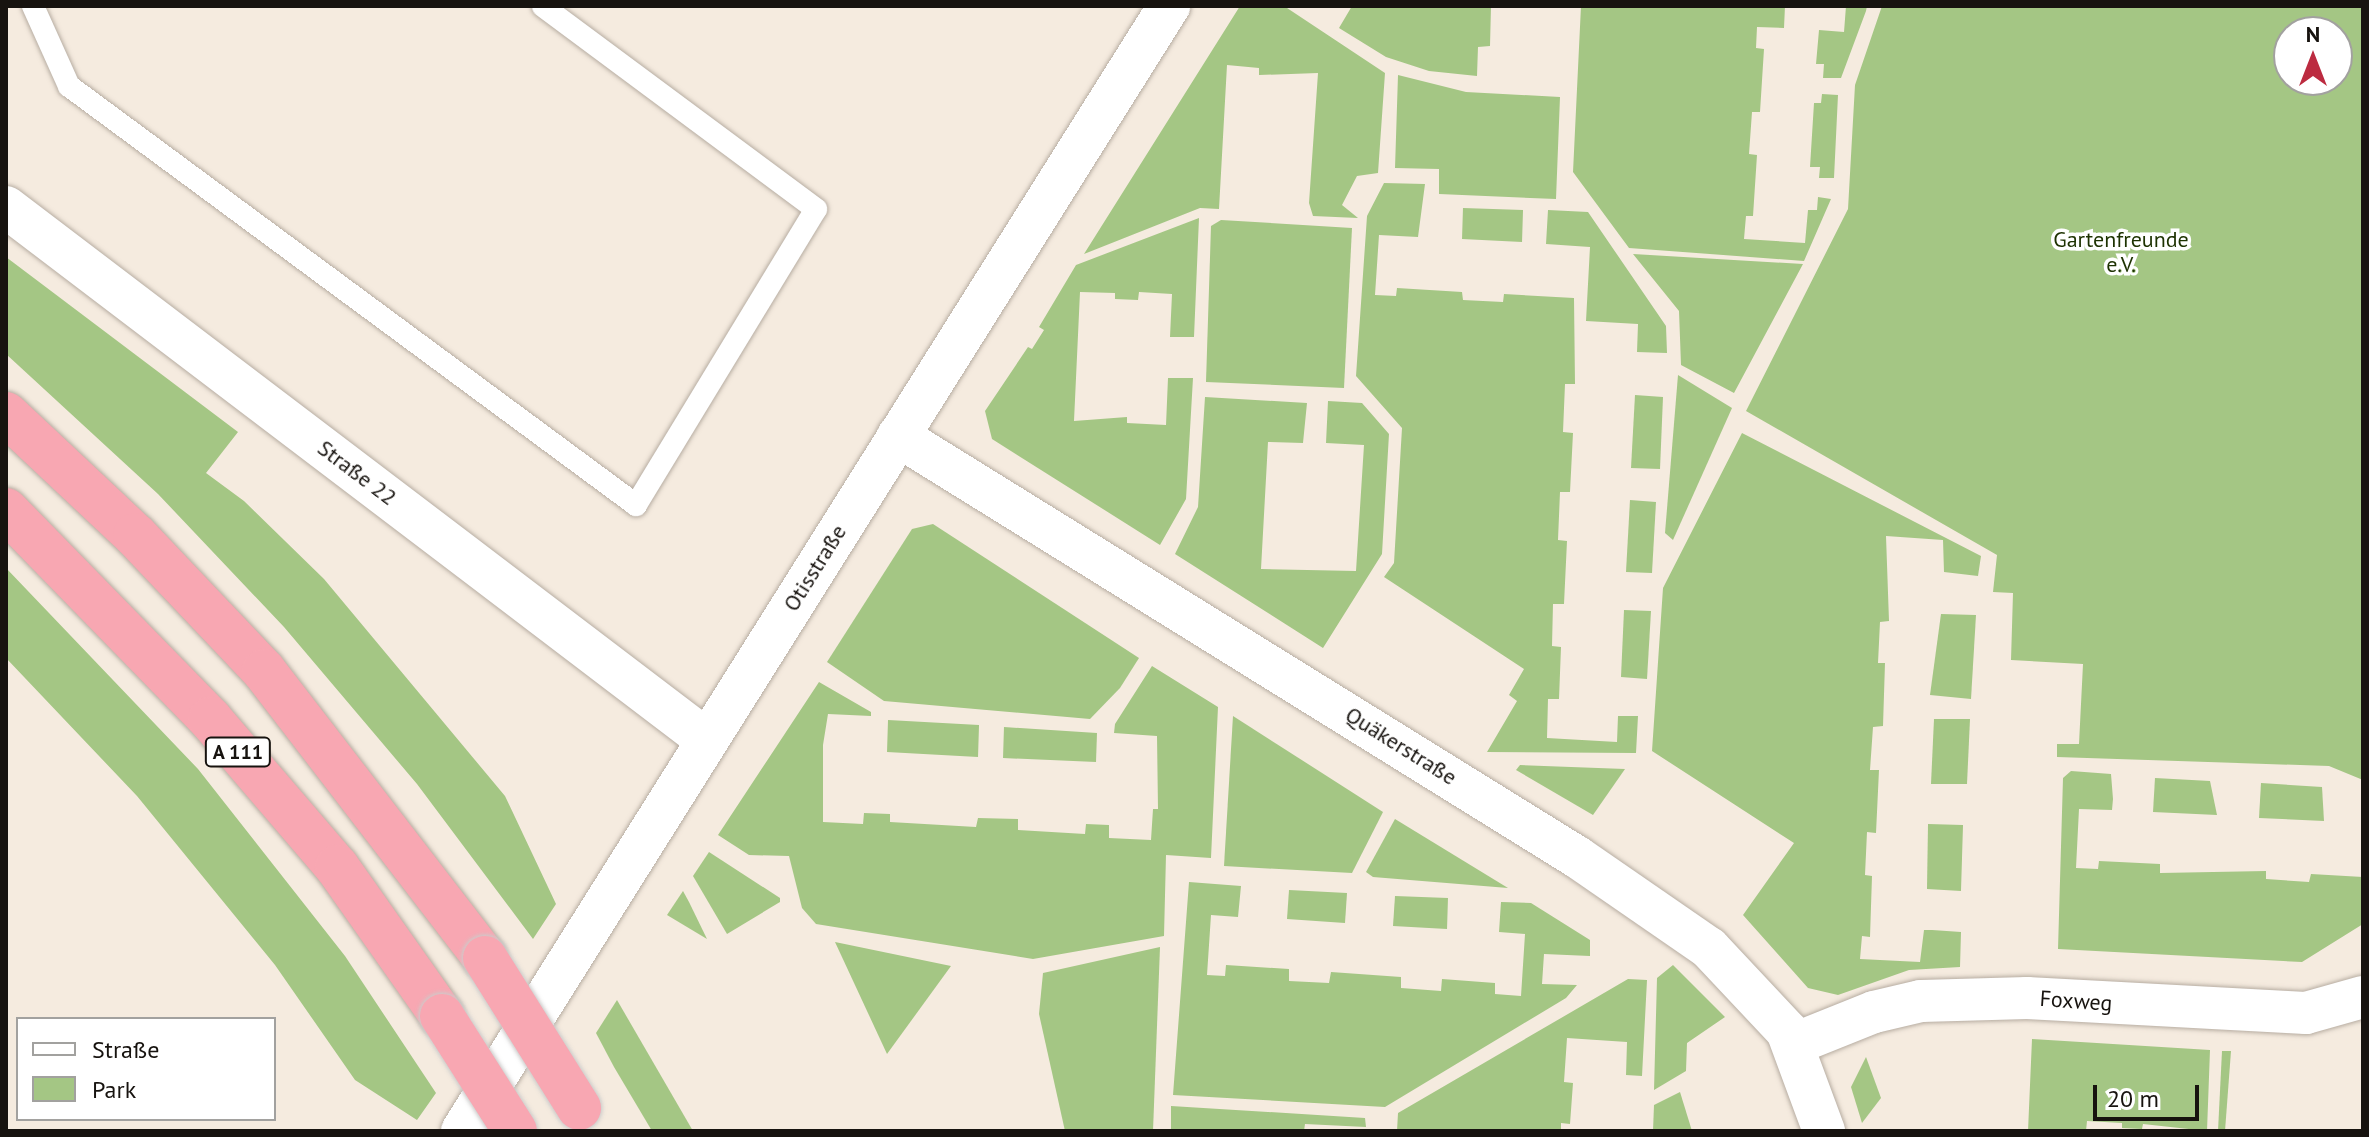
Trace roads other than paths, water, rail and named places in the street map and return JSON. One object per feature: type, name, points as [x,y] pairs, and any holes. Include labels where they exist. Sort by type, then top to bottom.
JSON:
[{"type":"highway","points":[[6,414],[135,535],[264,671],[485,958],[585,1120]]},
{"type":"highway","name":"A 111","points":[[6,510],[210,719],[337,867],[442,1016],[515,1131]]},
{"type":"street","name":"Otisstraße","points":[[462,1131],[1169,6]]},
{"type":"street","name":"Straße 22","points":[[6,207],[707,740]]},
{"type":"street","name":"Quäkerstraße","points":[[898,436],[1577,857],[1709,948],[1761,998],[1794,1044],[1824,1131]]},
{"type":"street","name":"Foxweg","points":[[1794,1044],[1874,1012],[1965,997],[2306,1013],[2363,997]]},
{"type":"lane","points":[[33,6],[69,86],[636,505],[816,209],[543,6]]},
{"type":"park label","name":"Gartenfreunde e.V.","points":[[2121,252]]}]
